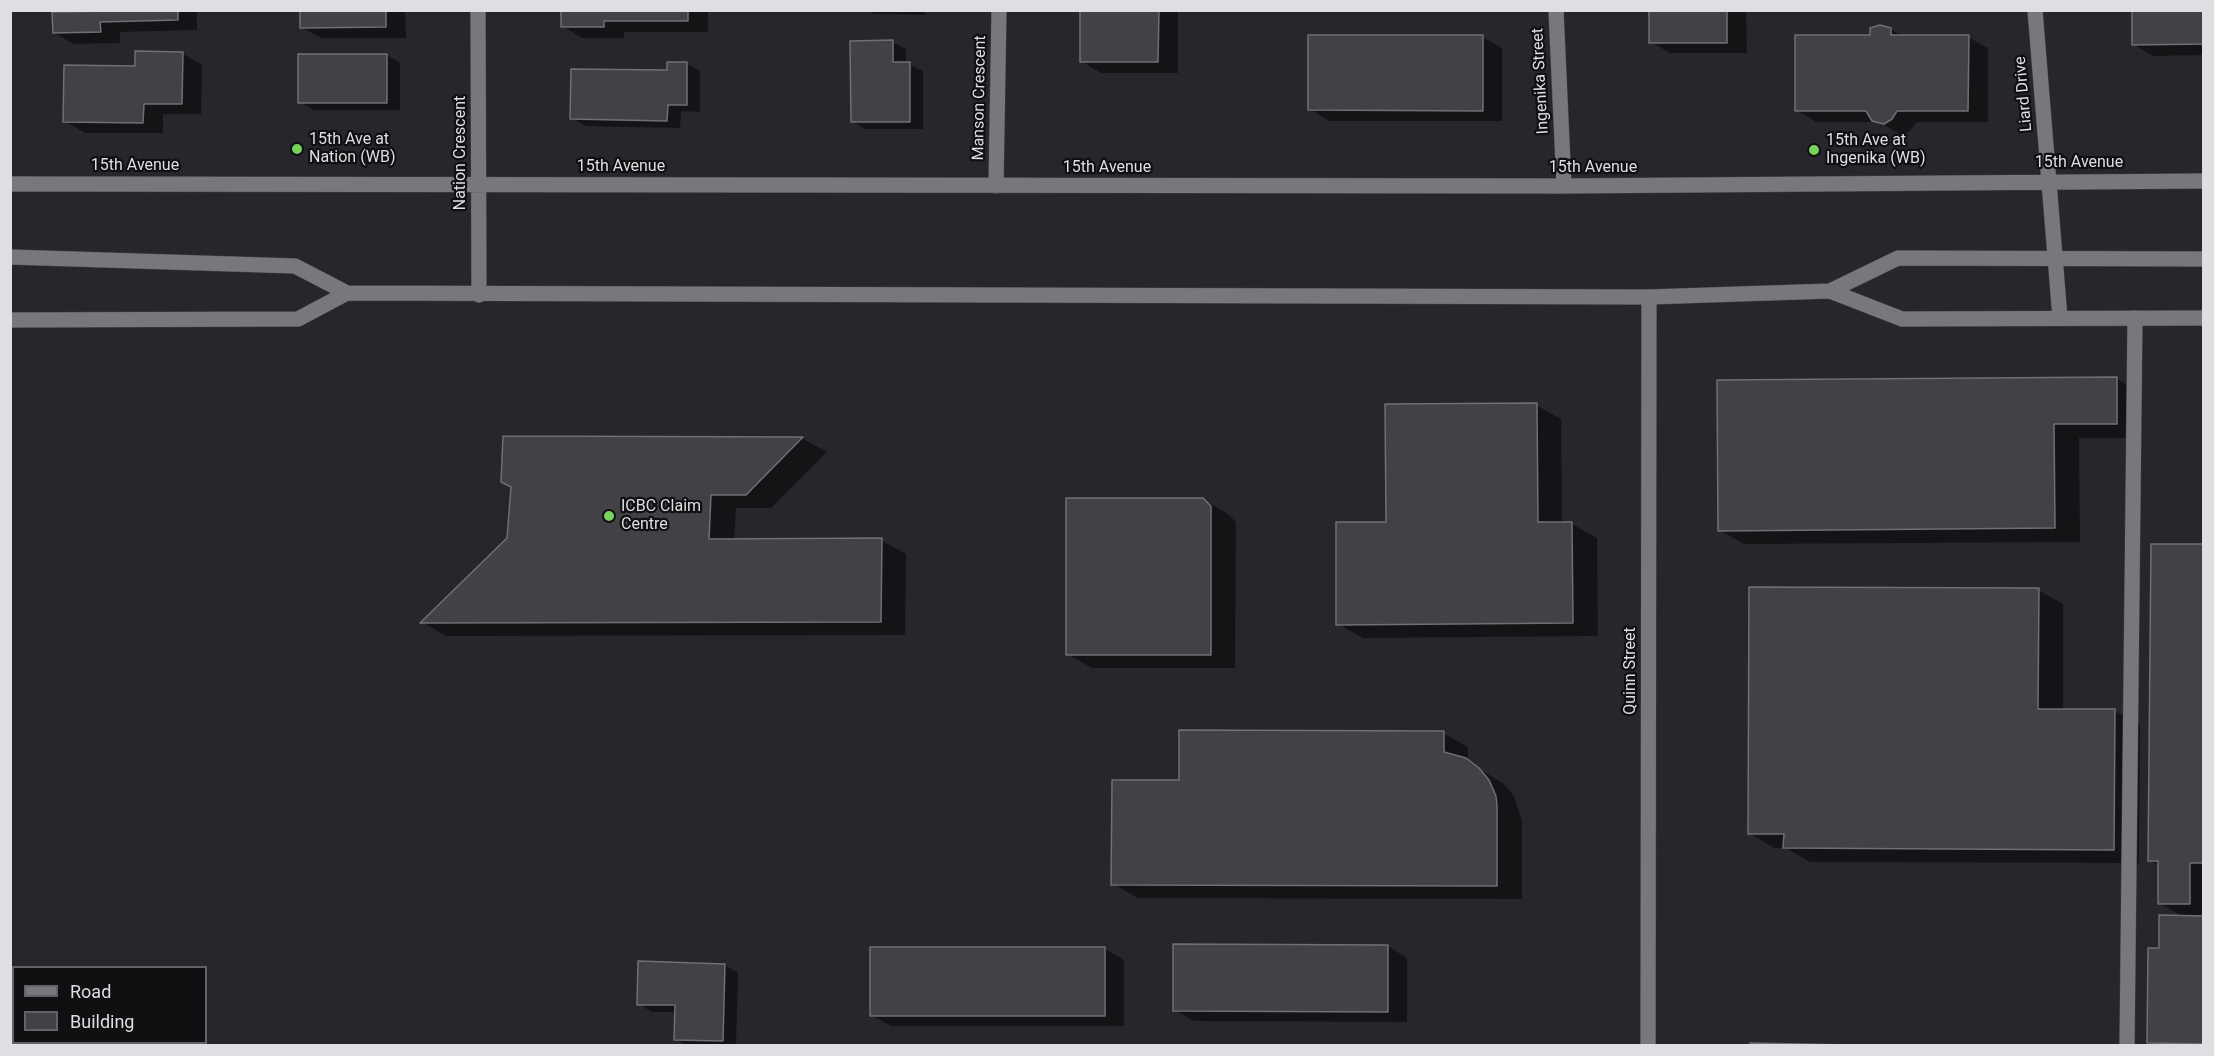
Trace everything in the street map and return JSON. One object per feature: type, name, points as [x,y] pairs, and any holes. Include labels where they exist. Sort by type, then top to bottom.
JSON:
[{"type":"street","name":"Nation Crescent","points":[[478,10],[479,295]]},
{"type":"street","name":"Manson Crescent","points":[[996,186],[999,10]]},
{"type":"street","name":"Ingenika Street","points":[[1556,10],[1564,186]]},
{"type":"street","name":"Liard Drive","points":[[2036,10],[2060,318]]},
{"type":"street","name":"15th Avenue","points":[[10,184],[1564,186],[2204,181]]},
{"type":"street","points":[[10,257],[295,266],[347,293],[1649,297],[1830,291],[1902,319],[2204,318]]},
{"type":"street","points":[[1830,291],[1898,258],[2204,259]]},
{"type":"street","points":[[10,320],[298,319],[347,293]]},
{"type":"street","name":"Quinn Street","points":[[1648,1046],[1649,297]]},
{"type":"street","points":[[2127,1046],[2135,318]]},
{"type":"building","points":[[178,10],[178,20],[100,22],[101,32],[53,33],[52,12]]},
{"type":"building","points":[[300,10],[386,10],[386,27],[300,28]]},
{"type":"building","points":[[561,10],[688,10],[688,21],[604,21],[604,27],[561,27]]},
{"type":"building","points":[[1080,10],[1159,10],[1158,62],[1080,62]]},
{"type":"building","points":[[1649,10],[1727,10],[1727,43],[1649,43]]},
{"type":"building","points":[[2132,10],[2204,10],[2204,44],[2132,45]]},
{"type":"building","points":[[1880,25],[1891,28],[1891,35],[1969,35],[1968,111],[1897,111],[1892,119],[1884,124],[1872,121],[1866,111],[1795,111],[1795,35],[1870,35],[1870,28]]},
{"type":"building","points":[[1308,35],[1483,35],[1483,111],[1308,110]]},
{"type":"building","points":[[893,40],[893,62],[910,62],[910,122],[851,122],[850,41]]},
{"type":"building","points":[[135,51],[183,52],[182,104],[144,104],[143,123],[63,122],[64,65],[135,66]]},
{"type":"building","points":[[298,54],[387,54],[387,103],[298,103]]},
{"type":"building","points":[[667,62],[687,62],[687,105],[668,105],[667,121],[570,119],[571,69],[667,70]]},
{"type":"building","points":[[2117,377],[2117,424],[2054,424],[2055,528],[1718,531],[1717,380]]},
{"type":"building","points":[[1537,403],[1538,522],[1572,522],[1573,623],[1336,625],[1336,522],[1386,522],[1385,404]]},
{"type":"building","name":"ICBC Claim Centre","points":[[503,436],[803,437],[746,495],[711,495],[709,539],[882,538],[881,622],[420,623],[507,538],[511,487],[501,482]]},
{"type":"building","points":[[1066,498],[1203,498],[1211,506],[1211,655],[1066,655]]},
{"type":"building","points":[[2151,544],[2204,544],[2204,863],[2190,863],[2190,904],[2158,904],[2158,861],[2148,861]]},
{"type":"building","points":[[1749,587],[2039,588],[2038,709],[2115,709],[2114,850],[1783,848],[1784,834],[1748,834]]},
{"type":"building","points":[[1179,730],[1444,731],[1444,752],[1466,758],[1479,768],[1489,780],[1496,796],[1497,886],[1111,885],[1112,780],[1179,780]]},
{"type":"building","points":[[2159,915],[2204,916],[2204,1044],[2147,1043],[2148,948],[2159,948]]},
{"type":"building","points":[[1173,944],[1388,945],[1388,1012],[1173,1011]]},
{"type":"building","points":[[870,947],[1105,947],[1105,1016],[870,1016]]},
{"type":"building","points":[[638,961],[725,964],[723,1041],[674,1040],[675,1005],[637,1005]]},
{"type":"building","points":[[1750,1043],[1851,1045],[1750,1046]]},
{"type":"place","name":"15th Ave at Nation (WB)","points":[[297,149]]},
{"type":"place","name":"15th Ave at Ingenika (WB)","points":[[1814,150]]},
{"type":"place","name":"ICBC Claim Centre","points":[[609,516]]}]
